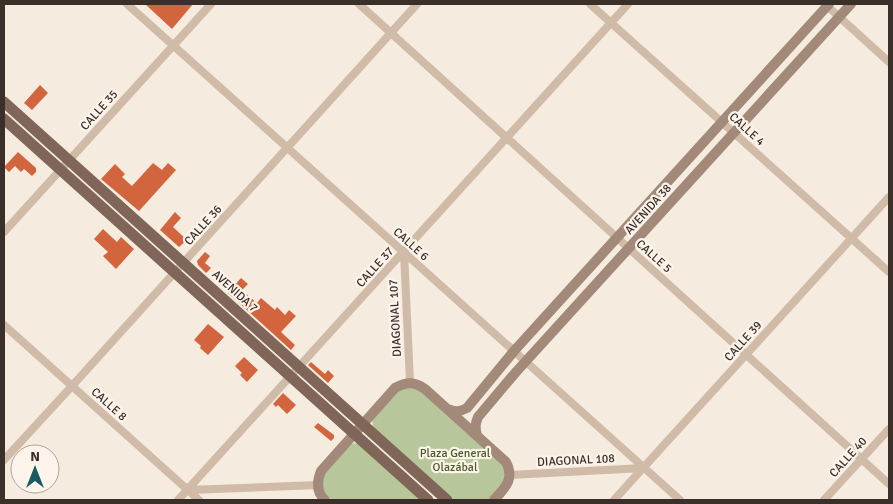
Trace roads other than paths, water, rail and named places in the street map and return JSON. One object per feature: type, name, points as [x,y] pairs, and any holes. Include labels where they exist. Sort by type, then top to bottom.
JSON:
[{"type":"main road","name":"AVENIDA 38","points":[[448,409],[455,412],[467,408],[514,351],[827,4]]},
{"type":"main road","name":"AVENIDA 38","points":[[477,435],[475,423],[478,417],[851,4]]},
{"type":"main road","name":"AVENIDA 7","points":[[4,102],[447,500]]},
{"type":"main road","points":[[4,119],[428,500]]},
{"type":"main road","points":[[325,500],[318,485],[318,477],[321,471],[394,388],[410,382],[418,384],[425,389],[506,462],[510,475],[506,487],[494,500]]},
{"type":"street","name":"CALLE 6","points":[[127,4],[680,500]]},
{"type":"street","name":"CALLE 35","points":[[4,232],[211,4]]},
{"type":"street","name":"CALLE 5","points":[[359,4],[889,484]]},
{"type":"street","name":"CALLE 36","points":[[4,460],[418,4]]},
{"type":"street","name":"CALLE 4","points":[[590,4],[889,272]]},
{"type":"street","name":"CALLE 37","points":[[178,500],[628,4]]},
{"type":"street","points":[[827,4],[889,62]]},
{"type":"street","name":"CALLE 39","points":[[614,500],[889,197]]},
{"type":"street","name":"DIAGONAL 107","points":[[404,252],[410,382]]},
{"type":"street","name":"CALLE 8","points":[[4,325],[199,500]]},
{"type":"street","name":"CALLE 40","points":[[824,500],[889,429]]},
{"type":"street","name":"DIAGONAL 108","points":[[510,475],[644,468]]},
{"type":"street","points":[[188,490],[318,485]]},
{"type":"park label","name":"Plaza General Olazábal","points":[[455,460]]}]
